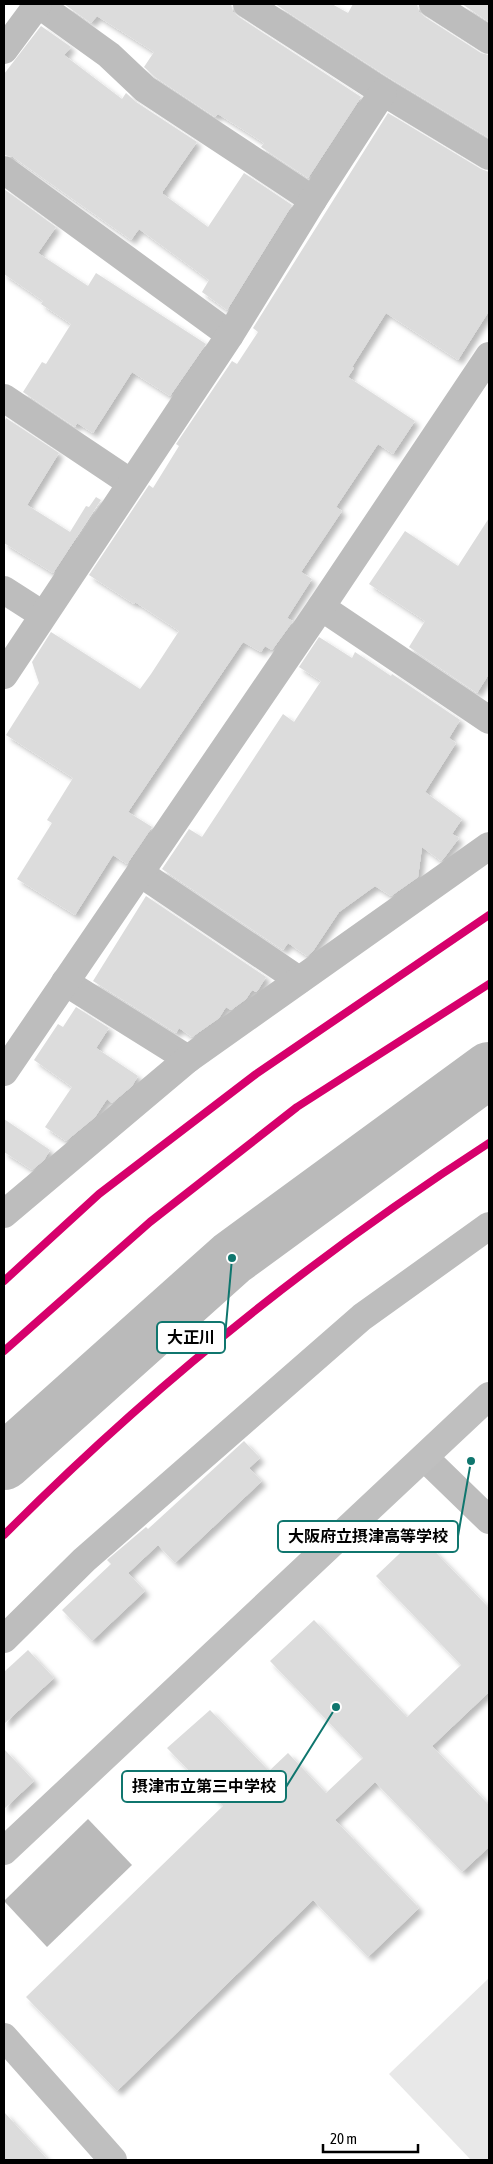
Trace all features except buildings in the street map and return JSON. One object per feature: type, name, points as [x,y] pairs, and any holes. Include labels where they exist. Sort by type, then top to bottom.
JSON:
[{"type":"street","points":[[4,50],[38,4],[109,55],[145,89],[313,200]]},
{"type":"street","points":[[247,4],[383,92],[489,156]]},
{"type":"street","points":[[433,4],[489,40]]},
{"type":"street","points":[[4,675],[230,335],[313,200],[383,92]]},
{"type":"street","points":[[4,170],[230,335]]},
{"type":"street","points":[[6,1065],[140,873],[489,356]]},
{"type":"street","points":[[4,398],[131,483]]},
{"type":"street","points":[[4,590],[44,615]]},
{"type":"street","points":[[321,607],[489,720]]},
{"type":"street","points":[[4,1214],[188,1059],[489,846]]},
{"type":"street","points":[[140,873],[299,980]]},
{"type":"street","points":[[65,982],[188,1059]]},
{"type":"street","points":[[4,1640],[84,1560],[362,1317],[489,1226]]},
{"type":"street","points":[[4,1851],[489,1396]]},
{"type":"street","points":[[424,1458],[489,1520]]},
{"type":"street","points":[[4,2037],[113,2160]]},
{"type":"shaded area","points":[[88,1819],[132,1865],[47,1947],[4,1901]]},
{"type":"shaded area","points":[[489,1978],[489,2160],[471,2160],[389,2074]]},
{"type":"waterway","points":[[4,1462],[232,1258],[489,1070]]},
{"type":"cycle path","points":[[4,1281],[99,1194],[256,1074],[489,915]]},
{"type":"cycle path","points":[[4,1351],[150,1222],[297,1107],[489,984]]},
{"type":"cycle path","points":[[4,1535],[117,1427],[236,1326],[360,1231],[489,1143]]},
{"type":"place","name":"大正川","points":[[232,1258]]},
{"type":"place","name":"大阪府立摂津高等学校","points":[[471,1461]]},
{"type":"place","name":"摂津市立第三中学校","points":[[336,1707]]}]
